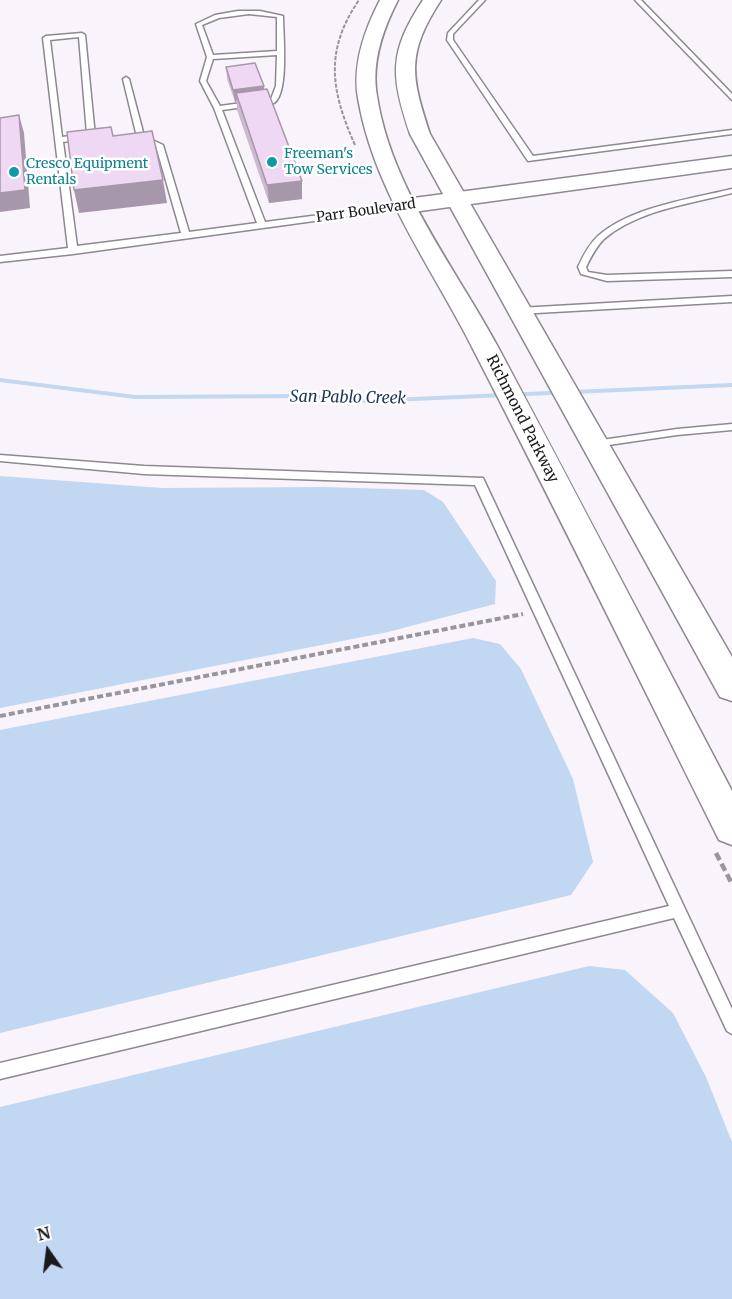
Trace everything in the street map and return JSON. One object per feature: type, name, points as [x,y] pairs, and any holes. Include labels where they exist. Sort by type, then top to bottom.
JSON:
[{"type":"main road","name":"Richmond Parkway","points":[[389,0],[366,63],[367,96],[378,138],[406,206],[484,344],[732,828]]},
{"type":"main road","points":[[432,0],[417,25],[410,46],[405,83],[420,134],[732,687]]},
{"type":"main road","name":"Parr Boulevard","points":[[406,206],[732,162]]},
{"type":"lane","points":[[482,0],[450,34],[450,40],[531,159],[732,132]]},
{"type":"lane","points":[[638,0],[732,98]]},
{"type":"lane","points":[[218,108],[274,102],[280,86],[280,16],[262,12],[213,16],[199,24],[210,57],[203,81],[218,108],[262,225]]},
{"type":"lane","points":[[59,140],[91,136],[82,35],[45,38],[73,251]]},
{"type":"lane","points":[[210,57],[280,53]]},
{"type":"lane","points":[[126,79],[141,137],[159,145],[186,236]]},
{"type":"lane","points":[[732,191],[665,208],[629,221],[602,237],[582,267],[585,274],[607,278],[732,274]]},
{"type":"lane","name":"Parr Boulevard","points":[[0,260],[406,206]]},
{"type":"lane","points":[[519,311],[732,299]]},
{"type":"lane","points":[[595,444],[677,432],[732,427]]},
{"type":"lane","points":[[0,458],[144,471],[479,481],[732,1026]]},
{"type":"lane","points":[[0,1071],[679,910]]},
{"type":"path","points":[[0,716],[540,611]]},
{"type":"water","points":[[0,476],[162,488],[323,487],[424,490],[443,502],[496,581],[495,604],[388,632],[0,708]]},
{"type":"water","points":[[473,638],[500,644],[521,669],[573,779],[593,862],[571,895],[0,1033],[0,730]]},
{"type":"water","points":[[589,966],[625,970],[673,1013],[706,1077],[732,1142],[732,1299],[0,1299],[0,1107]]},
{"type":"building","points":[[255,63],[264,86],[233,90],[226,67]]},
{"type":"building","points":[[267,89],[302,181],[267,185],[236,93]]},
{"type":"building","name":"Cresco Equipment Rentals","points":[[19,115],[25,190],[0,193],[0,118]]},
{"type":"building","points":[[111,127],[113,136],[152,131],[163,180],[74,190],[67,132]]},
{"type":"waterway","name":"San Pablo Creek","points":[[0,380],[135,397],[308,396],[368,401],[732,385]]},
{"type":"place","name":"Freeman's Tow Services","points":[[272,162]]},
{"type":"place","name":"Cresco Equipment Rentals","points":[[14,172]]}]
